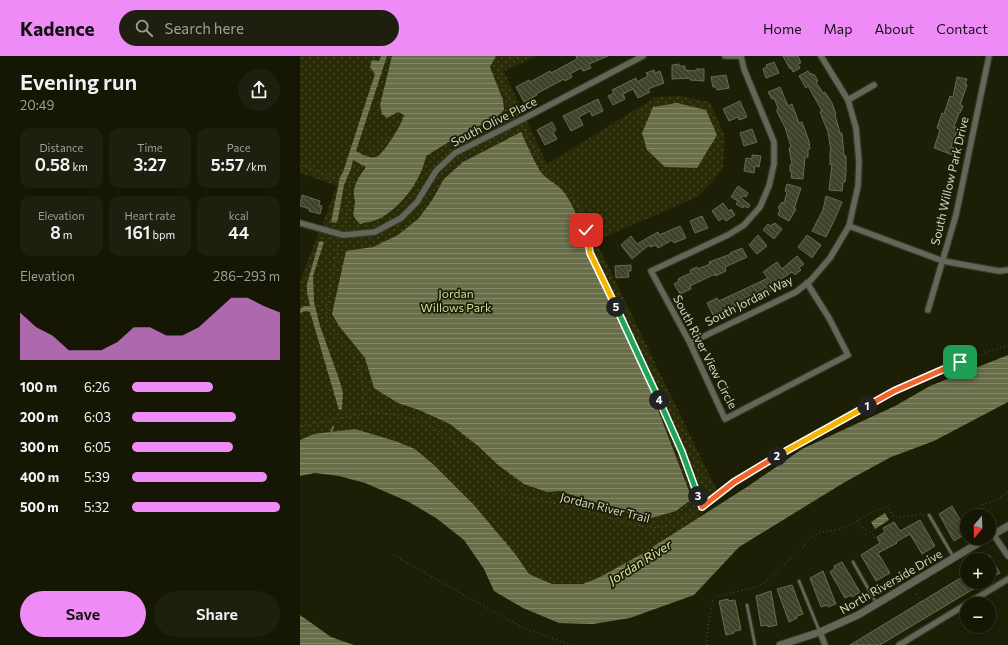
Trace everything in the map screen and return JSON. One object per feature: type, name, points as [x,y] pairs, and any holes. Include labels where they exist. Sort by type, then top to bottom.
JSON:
[{"type":"street","name":"South Olive Place","points":[[300,223],[343,235],[375,232],[401,218],[417,202],[436,171],[455,153],[643,56]]},
{"type":"street","points":[[725,56],[741,56]]},
{"type":"street","name":"South River View Circle","points":[[741,56],[744,69],[774,142],[774,164],[769,186],[760,207],[744,225],[728,235],[651,272],[690,343],[725,419],[848,355],[829,318],[807,283]]},
{"type":"street","name":"South Jordan Way","points":[[690,343],[796,292],[807,283],[830,258],[849,226],[858,186],[859,162],[856,128],[848,100],[821,56]]},
{"type":"street","name":"South Willow Park Drive","points":[[928,310],[956,215],[989,56]]},
{"type":"street","points":[[848,100],[874,85]]},
{"type":"street","points":[[849,226],[943,261],[999,270],[1008,270]]},
{"type":"street","name":"North Riverside Drive","points":[[996,533],[1008,526]]},
{"type":"street","points":[[996,543],[1008,556]]},
{"type":"street","name":"North Riverside Drive","points":[[780,645],[820,632],[858,615],[976,545]]},
{"type":"street","points":[[899,645],[1008,579]]},
{"type":"street","points":[[820,632],[825,645]]},
{"type":"lane","points":[[928,515],[954,559]]},
{"type":"lane","points":[[853,562],[877,604]]},
{"type":"lane","points":[[799,580],[820,632]]},
{"type":"lane","points":[[747,605],[755,645]]},
{"type":"path","points":[[517,56],[498,66],[503,86],[517,116]]},
{"type":"path","points":[[522,128],[545,170],[571,193],[580,212],[590,253],[626,326],[656,392],[682,452],[702,507]]},
{"type":"path","points":[[344,229],[350,183],[366,156],[375,153],[382,148],[389,135]]},
{"type":"path","points":[[300,165],[350,183]]},
{"type":"path","points":[[338,242],[327,306],[327,323],[352,354],[361,372],[365,395],[362,414]]},
{"type":"path","name":"Jordan River Trail","points":[[300,426],[377,412],[402,416],[422,422],[437,430],[459,446],[498,487],[512,495],[578,508],[626,523],[652,528],[668,526],[684,519],[734,482],[798,444],[894,391],[960,362],[1008,345]]},
{"type":"path","points":[[982,505],[994,501],[1008,492]]},
{"type":"path","points":[[706,645],[713,599],[718,596],[757,587],[772,577],[781,567],[796,555],[804,546],[806,541],[811,537],[821,532],[837,530],[848,526],[885,507],[896,519],[922,514],[925,518],[928,515]]},
{"type":"path","points":[[858,520],[860,525],[874,536],[887,552]]},
{"type":"path","points":[[865,535],[869,532]]},
{"type":"path","points":[[392,555],[526,629],[572,645]]},
{"type":"path","points":[[916,594],[932,620]]},
{"type":"green space","name":"Jordan Willows Park","points":[[300,56],[537,56],[504,71],[547,164],[656,97],[680,96],[710,102],[725,137],[723,169],[699,196],[596,241],[719,495],[694,522],[640,555],[600,577],[583,584],[552,584],[529,574],[496,530],[434,465],[314,434],[300,440],[300,281],[337,186],[300,173]]},
{"type":"water","points":[[381,56],[387,56],[356,151],[366,156],[376,157],[379,155],[388,145],[403,119],[404,115],[398,112],[387,118],[382,114],[380,105],[392,56],[496,56],[490,67],[503,100],[504,110],[497,117],[457,137],[426,156],[424,165],[416,182],[405,198],[381,218],[360,224],[353,213],[355,205],[354,189],[356,182],[366,167],[353,160],[344,185],[338,219],[336,223],[331,222],[340,177],[343,172],[375,74],[370,67],[372,60],[379,61]]},
{"type":"water","points":[[677,103],[706,110],[717,135],[697,168],[665,167],[647,150],[642,133],[653,107]]},
{"type":"water","points":[[521,132],[540,171],[561,189],[570,202],[581,228],[586,252],[621,324],[650,389],[692,499],[676,511],[648,519],[560,491],[547,492],[524,484],[498,465],[478,446],[450,424],[419,410],[398,403],[374,388],[365,358],[339,326],[332,314],[346,251],[373,247],[398,235],[418,219],[431,202],[444,179],[463,162]]},
{"type":"water","points":[[319,242],[324,242],[313,276],[314,302],[320,326],[343,393],[342,409],[339,410],[310,312],[306,311],[300,313],[300,309],[304,306],[310,306],[307,284]]},
{"type":"water","name":"Jordan River","points":[[1008,355],[1008,402],[934,441],[891,457],[845,482],[739,547],[694,595],[630,618],[593,624],[559,623],[523,608],[494,591],[484,569],[464,540],[436,518],[409,502],[365,483],[339,476],[315,473],[300,476],[300,440],[314,434],[355,429],[395,441],[415,449],[434,465],[474,505],[516,555],[529,574],[552,584],[583,584],[600,577],[640,555],[747,487],[802,449],[895,406],[930,386]]},
{"type":"water","points":[[885,513],[889,520],[875,529],[871,522]]},
{"type":"water","points":[[300,615],[331,637],[354,645],[300,645]]},
{"type":"building","points":[[576,56],[608,56],[589,64],[591,68],[583,71],[581,68],[570,74],[572,77],[565,81],[564,79],[524,102],[516,87],[529,80],[530,82],[550,71],[551,73],[577,59]]},
{"type":"building","points":[[783,56],[798,56],[801,63],[798,64],[800,68],[793,72]]},
{"type":"building","points":[[774,62],[779,73],[766,78],[763,69],[767,67],[766,65]]},
{"type":"building","points":[[679,64],[679,66],[685,66],[685,70],[696,71],[696,69],[704,69],[704,81],[690,80],[690,78],[672,79],[672,65]]},
{"type":"building","points":[[654,70],[655,73],[660,71],[664,83],[648,89],[650,92],[638,98],[633,89],[623,94],[625,99],[613,105],[608,96],[614,93],[612,90],[636,78],[637,82],[648,76],[646,73]]},
{"type":"building","points":[[808,71],[809,74],[814,74],[818,81],[816,82],[832,103],[840,133],[842,133],[844,156],[846,156],[846,172],[842,191],[829,190],[832,164],[830,165],[831,151],[828,132],[820,112],[822,111],[808,86],[806,88],[799,76]]},
{"type":"building","points":[[726,75],[729,88],[717,90],[716,87],[713,87],[711,77]]},
{"type":"building","points":[[957,77],[967,79],[965,84],[967,85],[960,105],[963,106],[954,127],[958,128],[951,147],[955,148],[953,155],[934,148],[940,130],[937,128],[942,113],[944,114],[950,96],[953,97]]},
{"type":"building","points":[[780,87],[788,106],[792,104],[799,123],[802,122],[809,141],[810,149],[808,149],[808,157],[805,157],[803,179],[791,178],[792,172],[790,172],[790,165],[792,165],[789,148],[791,147],[785,127],[777,112],[778,108],[774,98],[772,99],[768,92]]},
{"type":"building","points":[[598,99],[603,111],[592,116],[590,111],[579,117],[583,125],[571,131],[563,116]]},
{"type":"building","points":[[740,101],[747,117],[739,120],[738,117],[729,121],[723,109]]},
{"type":"building","points":[[552,122],[556,130],[553,132],[557,139],[545,145],[537,130]]},
{"type":"building","points":[[752,129],[757,142],[744,146],[740,133]]},
{"type":"building","points":[[752,155],[761,156],[759,167],[755,166],[754,173],[744,171],[746,158],[752,159]]},
{"type":"building","points":[[787,184],[801,188],[794,209],[796,209],[789,221],[778,215],[780,209],[778,208],[782,202],[784,203],[787,192],[785,191]]},
{"type":"building","points":[[738,186],[748,193],[746,197],[743,196],[741,198],[750,205],[748,208],[744,206],[743,208],[736,204],[738,201],[731,197]]},
{"type":"building","points":[[302,195],[320,201],[319,205],[322,206],[320,214],[309,211],[310,209],[300,206]]},
{"type":"building","points":[[826,196],[842,202],[826,237],[812,231],[823,210]]},
{"type":"building","points":[[723,203],[729,211],[731,209],[735,215],[726,221],[723,218],[719,221],[712,211]]},
{"type":"building","points":[[702,216],[708,228],[695,233],[690,221]]},
{"type":"building","points":[[775,223],[782,229],[774,239],[763,230],[768,224],[770,226]]},
{"type":"building","points":[[680,226],[686,238],[674,243],[672,240],[658,248],[656,245],[650,247],[649,245],[632,259],[621,245],[631,236],[637,244],[658,232],[659,235]]},
{"type":"building","points":[[758,235],[767,246],[757,254],[749,245]]},
{"type":"building","points":[[807,235],[821,245],[812,258],[798,247]]},
{"type":"building","points":[[742,248],[747,257],[725,267],[726,271],[715,276],[715,274],[690,286],[691,289],[680,294],[674,284],[679,281],[678,279],[691,273],[690,270],[697,267],[698,269],[710,264],[709,262],[731,254],[730,253]]},
{"type":"building","points":[[797,256],[804,264],[799,268],[801,270],[795,275],[792,272],[778,281],[781,285],[766,294],[734,307],[720,316],[719,314],[714,317],[707,303],[717,298],[719,301],[768,278],[763,272],[777,262],[782,269]]},
{"type":"building","points":[[631,265],[631,271],[628,271],[629,277],[616,278],[615,266]]},
{"type":"building","points":[[952,506],[960,519],[960,537],[954,541],[939,514]]},
{"type":"building","points":[[920,520],[935,546],[922,554],[910,534],[896,542],[897,543],[878,553],[890,573],[876,581],[861,555],[880,543],[877,537],[885,532],[883,528],[894,522],[900,531]]},
{"type":"building","points":[[842,562],[860,592],[852,597],[851,595],[845,598],[830,572],[835,568],[834,566]]},
{"type":"building","points":[[996,566],[1000,573],[996,575]]},
{"type":"building","points":[[823,571],[836,604],[828,607],[827,605],[821,607],[810,578]]},
{"type":"building","points":[[960,578],[960,589],[973,589],[880,645],[850,645]]},
{"type":"building","points":[[792,585],[803,614],[797,616],[797,618],[789,622],[777,589]]},
{"type":"building","points":[[771,591],[777,625],[768,627],[768,625],[761,626],[756,596]]},
{"type":"building","points":[[728,599],[728,601],[735,600],[741,630],[734,631],[734,633],[726,635],[719,601]]},
{"type":"waterway","points":[[331,433],[333,427]]},
{"type":"route","points":[[586,230],[590,253],[626,326],[656,392],[682,452],[702,507],[734,482],[798,444],[894,391],[960,362]]}]
